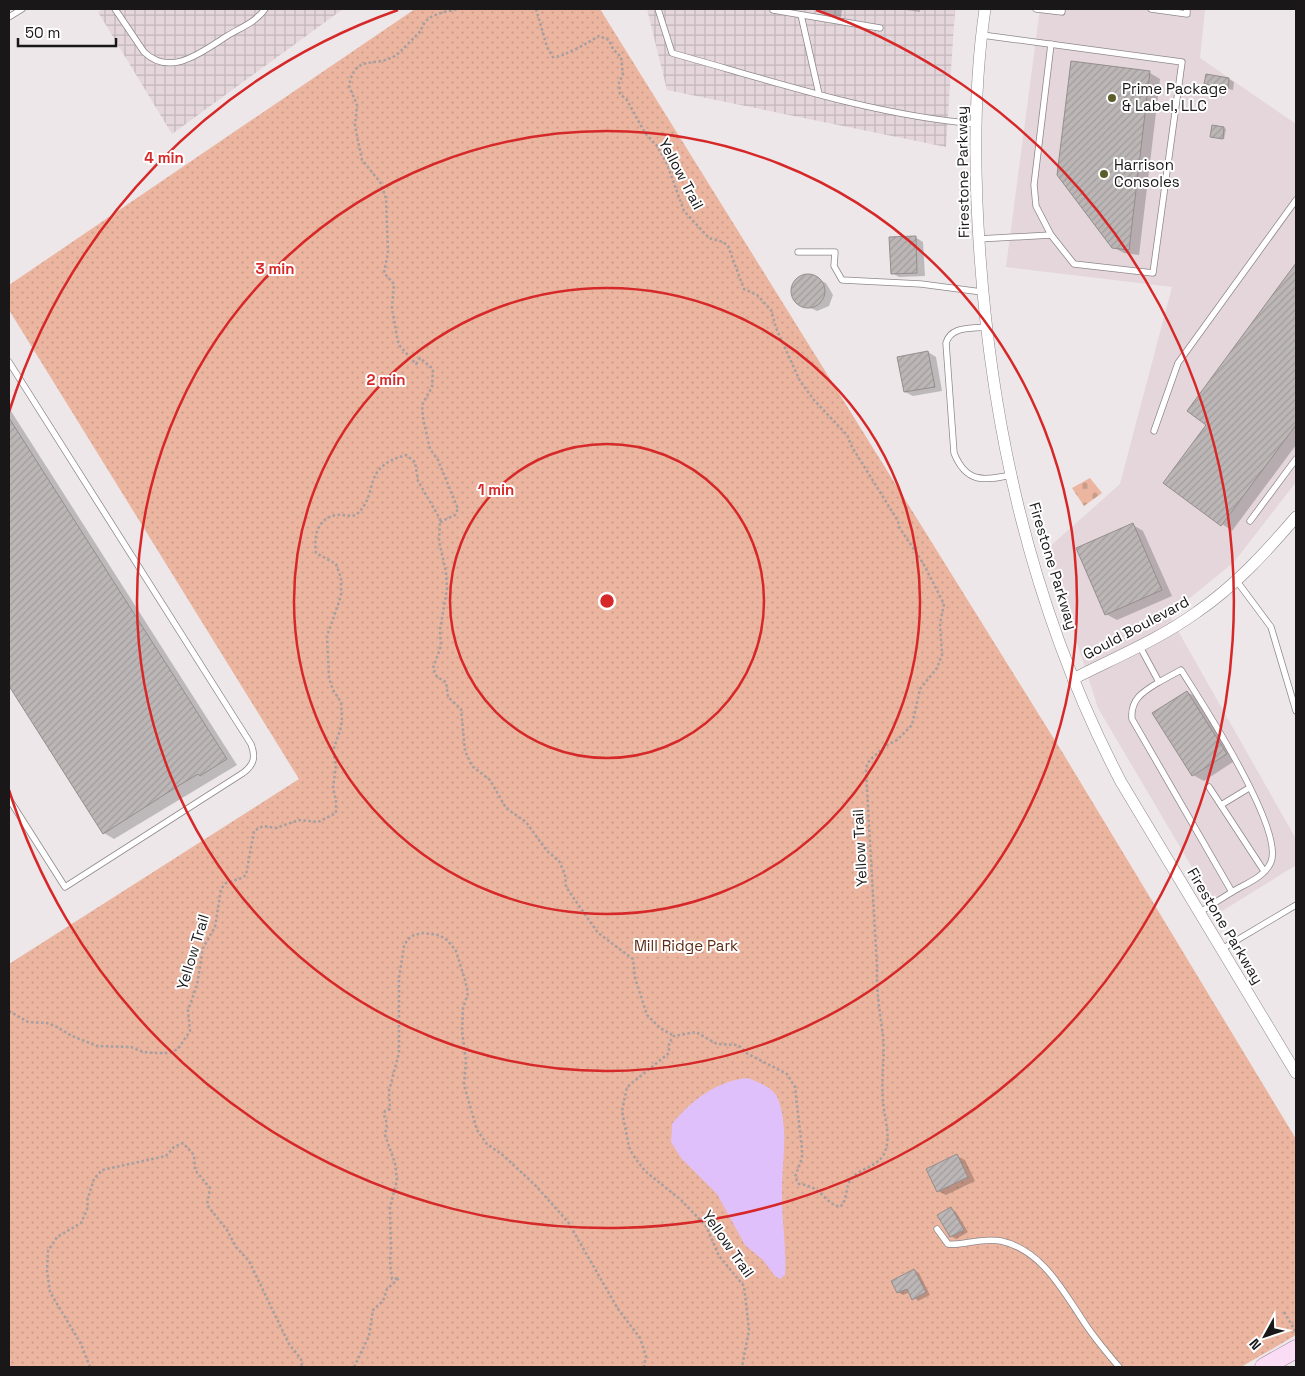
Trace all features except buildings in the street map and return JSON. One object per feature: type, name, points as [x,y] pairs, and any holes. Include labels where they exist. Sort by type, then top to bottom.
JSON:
[{"type":"main road","points":[[1264,1367],[1296,1350]]},
{"type":"street","name":"Firestone Parkway","points":[[985,9],[981,35],[976,124],[978,239],[985,328],[995,400],[1011,476],[1032,557],[1073,679],[1098,737],[1122,782],[1296,1073]]},
{"type":"street","name":"Gould Boulevard","points":[[1073,679],[1196,614],[1236,580],[1296,517]]},
{"type":"lane","points":[[9,17],[22,9]]},
{"type":"lane","points":[[115,9],[144,52],[150,58],[168,63],[192,58],[255,20],[265,9]]},
{"type":"lane","points":[[658,9],[672,53],[819,94],[910,116],[976,124]]},
{"type":"lane","points":[[1036,9],[1062,12],[1062,9]]},
{"type":"lane","points":[[1151,9],[1187,14],[1187,9]]},
{"type":"lane","points":[[773,10],[880,28]]},
{"type":"lane","points":[[801,15],[819,94]]},
{"type":"lane","points":[[981,35],[1051,44],[1182,62],[1153,273],[1074,264],[1052,235],[1036,206],[1034,186],[1051,44]]},
{"type":"lane","points":[[1154,431],[1178,363],[1296,200]]},
{"type":"lane","points":[[978,239],[1052,235]]},
{"type":"lane","points":[[798,252],[835,252],[834,266],[842,280],[922,284],[982,292]]},
{"type":"lane","points":[[985,328],[955,330],[951,333],[946,343],[954,453],[960,466],[976,479],[984,480],[1011,476]]},
{"type":"lane","points":[[9,362],[251,744],[254,757],[253,763],[243,773],[65,887],[9,799]]},
{"type":"lane","points":[[1250,521],[1296,460]]},
{"type":"lane","points":[[1236,580],[1272,627],[1296,711]]},
{"type":"lane","points":[[1139,645],[1159,682]]},
{"type":"lane","points":[[1200,912],[1232,892],[1264,872],[1272,860],[1272,841],[1232,751],[1181,670],[1159,682],[1137,698],[1131,711],[1132,719],[1232,892]]},
{"type":"lane","points":[[1209,787],[1264,872]]},
{"type":"lane","points":[[1221,805],[1249,788]]},
{"type":"lane","points":[[1222,949],[1296,905]]},
{"type":"lane","points":[[937,1229],[948,1244],[984,1240],[1002,1242],[1018,1247],[1034,1257],[1056,1280],[1094,1337],[1119,1367]]},
{"type":"path","points":[[458,9],[434,15],[427,20],[422,25],[421,31],[393,57],[360,64],[354,71],[349,86],[357,105],[355,126],[362,160],[380,182],[386,198],[388,252],[384,273],[394,284],[392,308],[399,345],[414,363],[416,364],[420,358],[433,369],[432,387],[422,405],[423,418],[430,449],[438,460],[458,509],[455,515],[440,522],[439,541],[447,589],[440,630],[441,646],[433,668],[437,677],[446,682],[448,696],[461,710],[468,759],[472,766],[490,780],[506,808],[526,822],[547,851],[558,861],[565,874],[566,887],[598,933],[633,959],[635,978],[647,1015],[660,1028],[674,1036]]},
{"type":"path","name":"Yellow Trail","points":[[536,9],[548,51],[553,57],[559,58],[568,54],[575,47],[599,36],[609,40],[613,49],[622,57],[623,74],[619,82],[620,94],[627,100],[645,133],[657,146],[667,164],[684,211],[709,238],[723,242],[728,246],[744,289],[758,296],[771,310],[776,328],[800,381],[814,400],[848,435],[852,447],[898,521],[899,527],[923,563],[944,604],[940,624],[941,660],[920,689],[912,725],[871,759],[867,764],[866,771],[877,967],[876,987],[883,1037],[883,1103],[887,1124],[886,1147],[880,1160],[857,1173],[851,1179],[843,1204],[840,1207],[836,1206],[819,1190],[799,1184],[795,1177],[802,1158],[799,1118],[795,1087],[787,1074],[748,1054],[738,1045],[717,1044],[696,1032],[674,1036],[669,1043],[669,1053],[628,1085],[622,1111],[633,1155],[653,1179],[681,1200],[706,1226],[719,1256],[744,1286],[748,1330],[742,1367]]},
{"type":"path","name":"Yellow Trail","points":[[9,1011],[28,1022],[46,1023],[98,1046],[131,1047],[143,1052],[162,1054],[178,1049],[190,1031],[188,1010],[197,985],[203,948],[214,932],[221,889],[226,883],[246,875],[254,831],[263,826],[276,828],[299,820],[321,821],[336,813],[337,810],[333,788],[336,765],[333,751],[341,727],[342,717],[341,702],[332,690],[329,678],[327,636],[340,602],[341,578],[336,564],[316,553],[315,532],[322,521],[337,514],[356,515],[364,505],[375,473],[391,460],[406,455],[415,462],[418,481],[440,522]]},
{"type":"path","points":[[354,1367],[369,1336],[373,1310],[383,1301],[387,1289],[399,1278],[392,1279],[390,1261],[391,1195],[397,1180],[395,1163],[385,1135],[388,1124],[384,1115],[390,1109],[389,1091],[398,1060],[400,1038],[399,978],[404,946],[411,936],[423,933],[440,935],[449,942],[456,951],[465,980],[468,993],[463,1008],[462,1030],[466,1061],[464,1085],[477,1130],[487,1144],[504,1156],[536,1186],[568,1222],[618,1309],[640,1338],[646,1356],[644,1367]]},
{"type":"path","points":[[90,1367],[81,1344],[50,1292],[46,1271],[48,1251],[57,1237],[81,1223],[88,1208],[87,1201],[94,1179],[102,1170],[166,1156],[174,1147],[183,1143],[194,1155],[195,1170],[210,1188],[207,1206],[249,1261],[289,1344],[301,1358],[302,1367]]},
{"type":"path","points":[[1284,1312],[1296,1332]]},
{"type":"shaded area","points":[[104,9],[343,9],[172,134],[98,12]]},
{"type":"shaded area","points":[[647,9],[955,9],[946,147],[667,90]]},
{"type":"shaded area","points":[[1040,9],[1205,9],[1200,58],[1296,124],[1296,482],[1234,562],[1169,615],[1296,839],[1296,865],[1219,913],[1098,708],[1047,549],[1120,484],[1172,287],[1006,267]]},
{"type":"shaded area","points":[[748,1078],[765,1086],[776,1095],[783,1121],[782,1201],[785,1275],[780,1279],[775,1276],[763,1260],[745,1245],[717,1194],[681,1158],[671,1142],[672,1124],[696,1100],[725,1083]]},
{"type":"green space","name":"Mill Ridge Park","points":[[415,9],[600,9],[1064,755],[1296,1139],[1296,1335],[1241,1367],[9,1367],[9,964],[299,779],[9,310],[9,285]]},
{"type":"green space","points":[[1090,478],[1102,493],[1084,506],[1072,488]]},
{"type":"place","name":"Prime Package & Label, LLC","points":[[1112,98]]},
{"type":"place","name":"Harrison Consoles","points":[[1104,174]]}]
